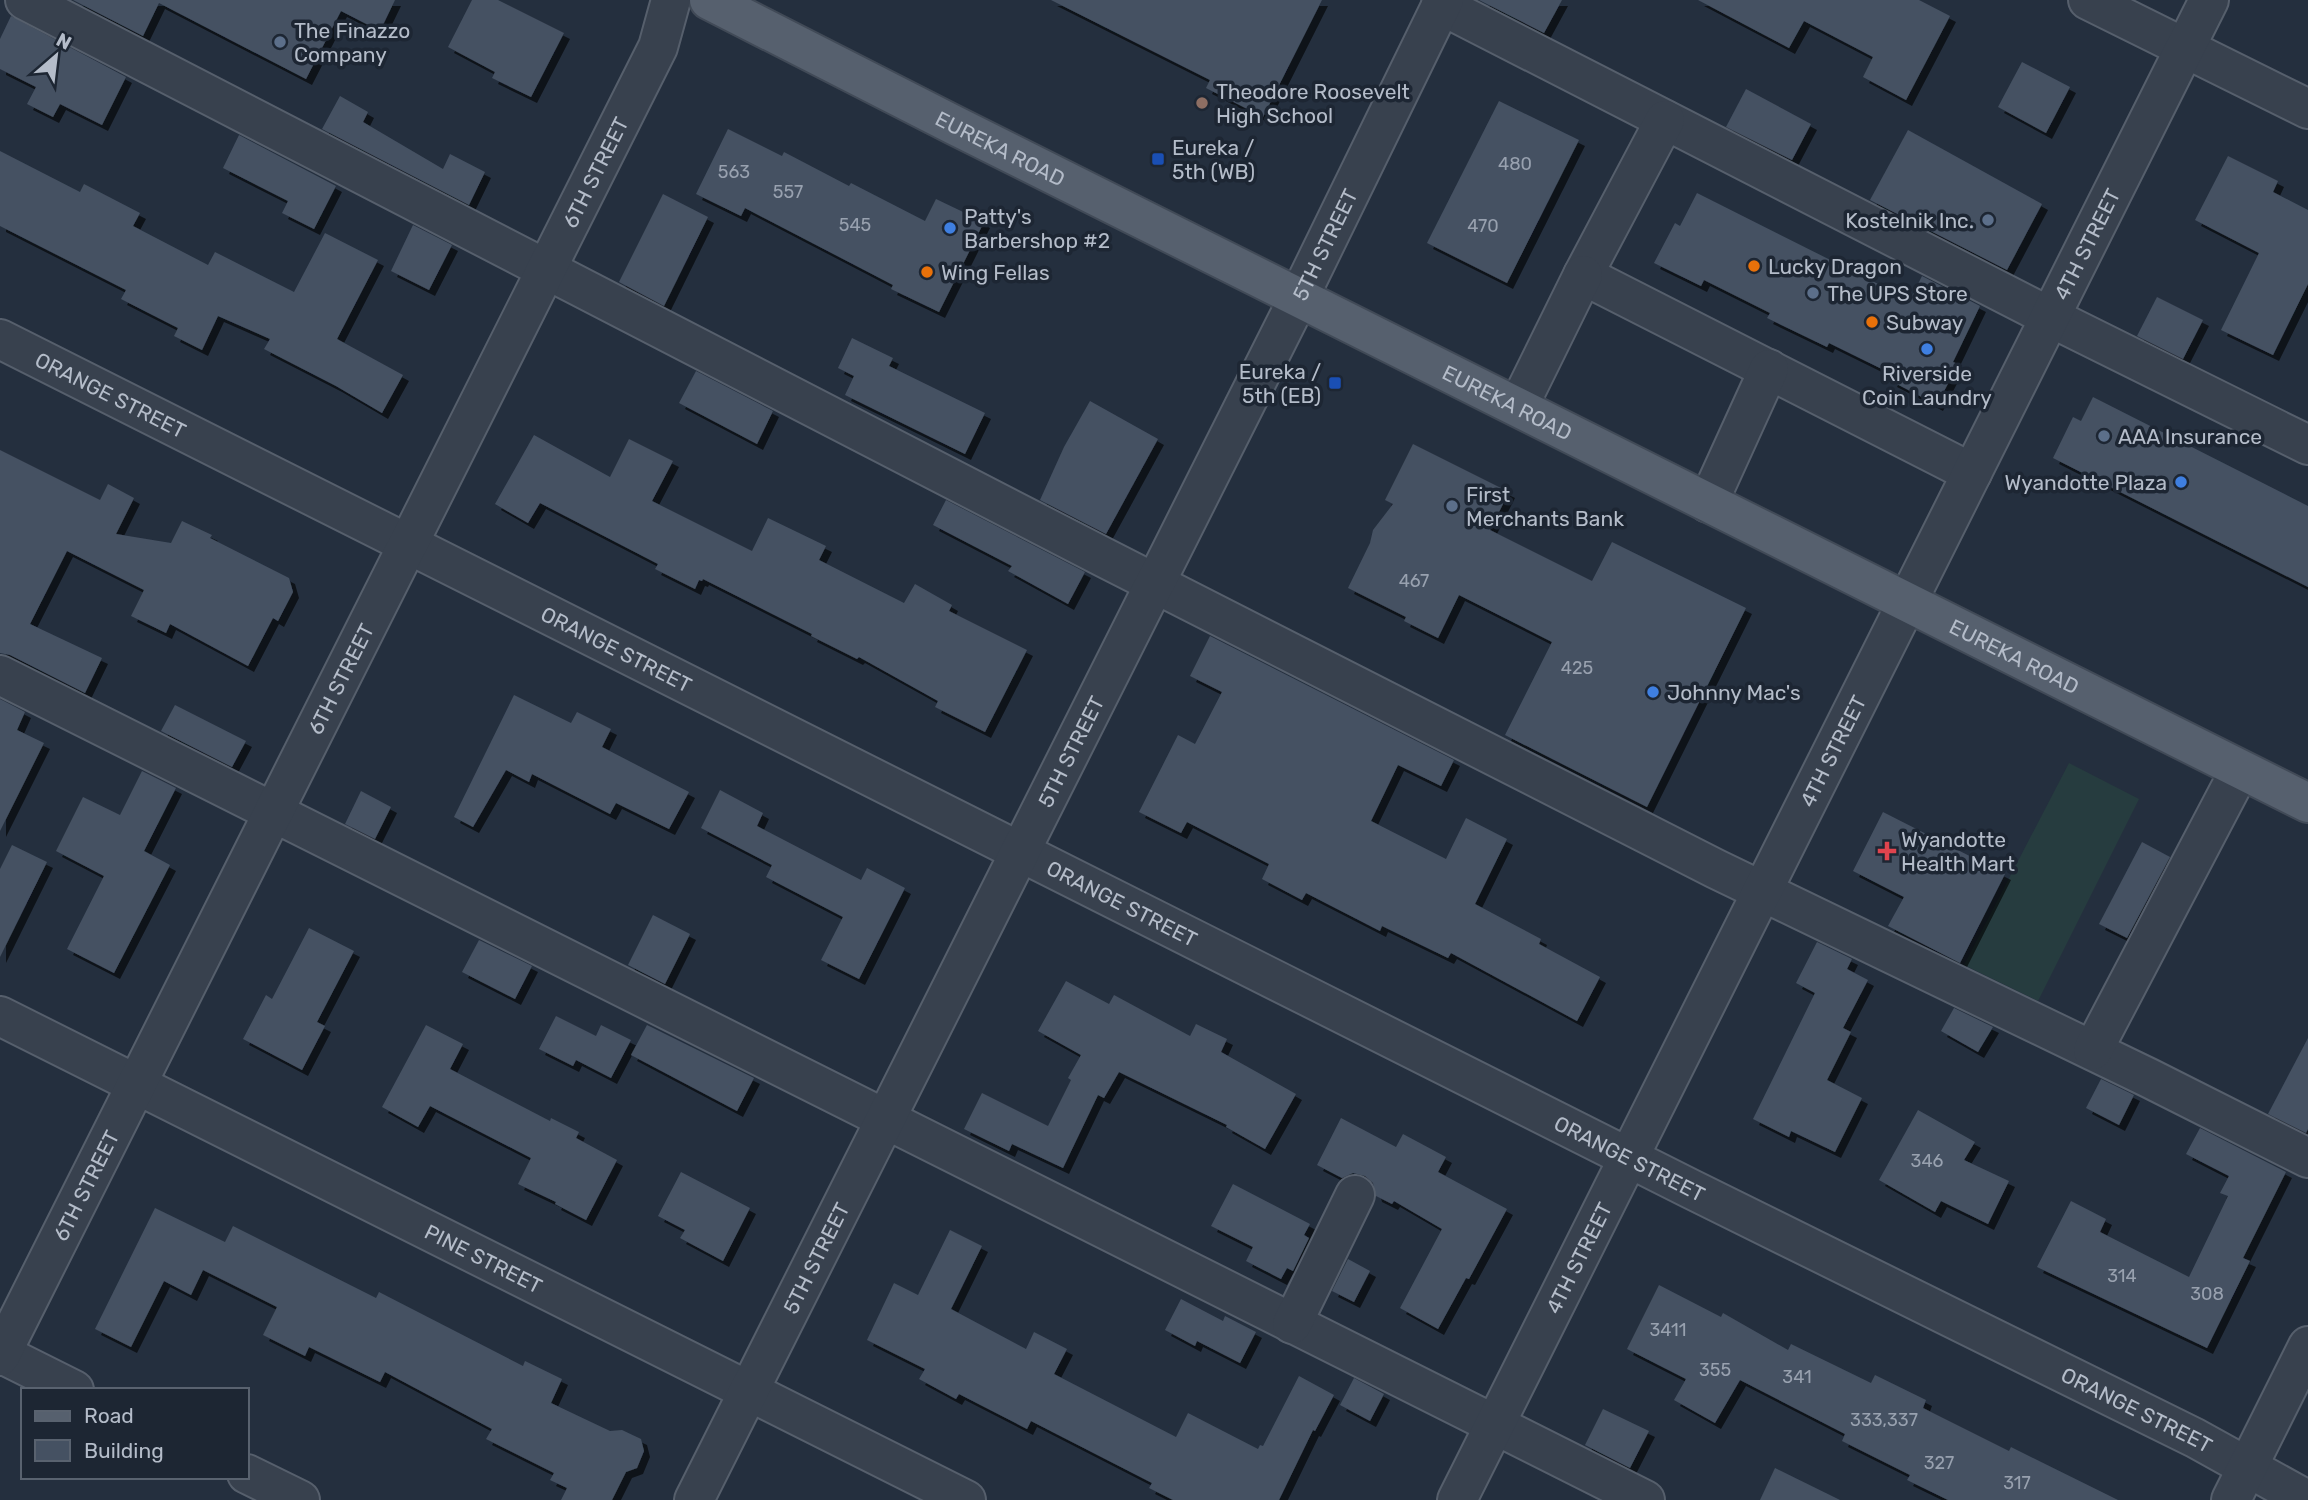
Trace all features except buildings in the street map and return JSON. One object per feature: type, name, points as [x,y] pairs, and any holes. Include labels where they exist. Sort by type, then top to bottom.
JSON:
[{"type":"main road","name":"EUREKA ROAD","points":[[709,0],[2308,803]]},
{"type":"street","points":[[25,0],[1155,583],[1762,892],[2093,1050],[2308,1158]]},
{"type":"street","name":"6TH STREET","points":[[0,1354],[658,47],[671,0]]},
{"type":"street","points":[[2088,0],[2308,109]]},
{"type":"street","name":"4TH STREET","points":[[1457,1500],[2209,0]]},
{"type":"street","points":[[1443,3],[2050,317],[2308,445]]},
{"type":"street","name":"5TH STREET","points":[[694,1500],[1443,3]]},
{"type":"street","points":[[1518,407],[1583,275],[1665,120]]},
{"type":"street","points":[[1583,275],[1972,473]]},
{"type":"street","name":"ORANGE STREET","points":[[0,339],[1629,1158],[2248,1465],[2307,1500]]},
{"type":"street","points":[[1708,503],[1769,369]]},
{"type":"street","points":[[0,675],[1645,1500]]},
{"type":"street","points":[[2093,1050],[2240,770]]},
{"type":"street","name":"PINE STREET","points":[[0,1016],[966,1500]]},
{"type":"street","points":[[1292,1324],[1355,1195]]},
{"type":"street","points":[[2231,1500],[2308,1346]]},
{"type":"street","points":[[0,1354],[70,1388]]},
{"type":"street","points":[[248,1474],[300,1500]]},
{"type":"green space","points":[[2069,763],[2139,799],[2038,1001],[1964,965]]},
{"type":"place","name":"The Finazzo Company","points":[[280,42]]},
{"type":"place","name":"Theodore Roosevelt High School","points":[[1202,103]]},
{"type":"place","name":"Eureka / 5th (WB)","points":[[1158,159]]},
{"type":"place","name":"Kostelnik Inc.","points":[[1988,220]]},
{"type":"place","name":"Patty's Barbershop #2","points":[[950,228]]},
{"type":"place","name":"Lucky Dragon","points":[[1754,266]]},
{"type":"place","name":"Wing Fellas","points":[[927,272]]},
{"type":"place","name":"The UPS Store","points":[[1813,293]]},
{"type":"place","name":"Subway","points":[[1872,322]]},
{"type":"place","name":"Riverside Coin Laundry","points":[[1927,349]]},
{"type":"place","name":"Eureka / 5th (EB)","points":[[1335,383]]},
{"type":"place","name":"AAA Insurance","points":[[2104,436]]},
{"type":"place","name":"Wyandotte Plaza","points":[[2181,482]]},
{"type":"place","name":"First Merchants Bank","points":[[1452,506]]},
{"type":"place","name":"Johnny Mac's","points":[[1653,692]]},
{"type":"place","name":"Wyandotte Health Mart","points":[[1887,851]]}]
